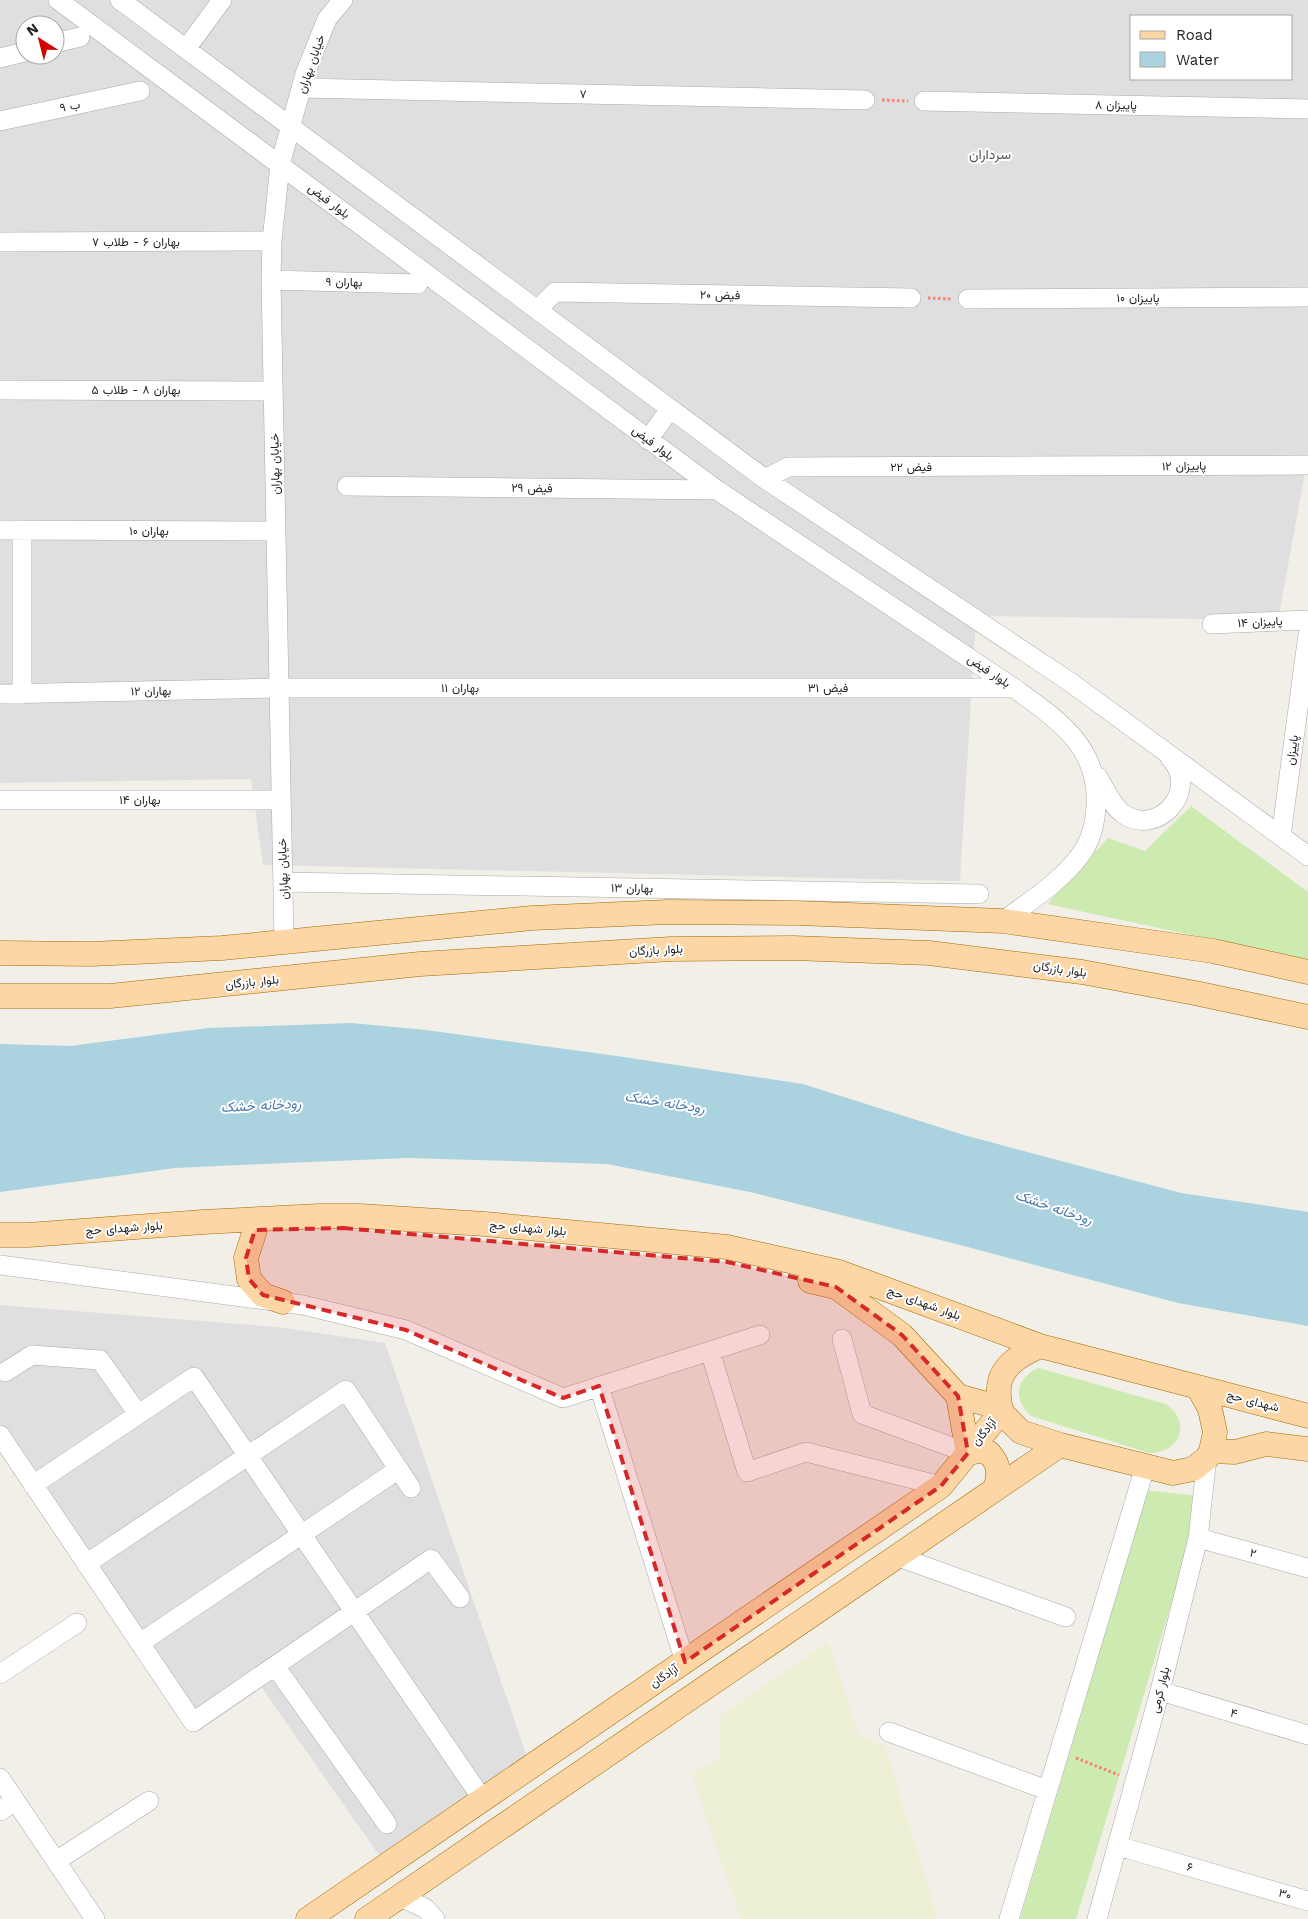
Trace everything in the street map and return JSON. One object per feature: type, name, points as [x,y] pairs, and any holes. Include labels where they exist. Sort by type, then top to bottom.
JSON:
[{"type":"main road","points":[[0,953],[91,954],[222,948],[532,918],[668,912],[797,913],[1003,921],[1213,951],[1308,972]]},
{"type":"main road","points":[[793,948],[797,913]]},
{"type":"main road","name":"بلوار بازرگان","points":[[0,996],[110,996],[420,964],[671,949],[793,948],[929,953],[1082,972],[1308,1017]]},
{"type":"main road","name":"بلوار شهدای حج","points":[[0,1235],[28,1235],[300,1217],[360,1216],[485,1224],[727,1247],[839,1272],[1040,1346],[1198,1387]]},
{"type":"main road","name":"بلوار شهدای حج","points":[[0,1250],[23,1251],[186,1234],[343,1228],[478,1237],[726,1262],[836,1287],[902,1335],[958,1396]]},
{"type":"main road","points":[[255,1230],[246,1258],[250,1279],[263,1295],[283,1302]]},
{"type":"main road","points":[[1001,1410],[999,1386],[1006,1368],[1020,1354],[1040,1346]]},
{"type":"main road","points":[[996,1488],[997,1462],[989,1453],[980,1451],[968,1453],[958,1396],[1001,1410],[1021,1432],[1060,1445],[1173,1473],[1193,1469],[1209,1454],[1215,1432],[1210,1408],[1198,1387]]},
{"type":"main road","name":"شهدای حج","points":[[1198,1387],[1308,1416]]},
{"type":"main road","name":"آزادگان","points":[[308,1919],[941,1486],[1001,1410]]},
{"type":"main road","points":[[1209,1454],[1235,1452],[1266,1444],[1308,1449]]},
{"type":"main road","points":[[367,1919],[1060,1445]]},
{"type":"street","name":"بلوار فیض","points":[[58,0],[648,440],[717,490],[1014,688],[1046,711],[1077,740],[1092,768],[1097,796],[1095,825],[1082,853],[1057,881],[1003,921]]},
{"type":"street","points":[[120,0],[764,479],[1070,682],[1308,856]]},
{"type":"street","points":[[186,49],[222,0]]},
{"type":"street","name":"خیابان بهاران","points":[[284,941],[271,280],[272,242],[280,165],[302,88],[327,19],[343,0]]},
{"type":"street","points":[[65,41],[80,37]]},
{"type":"street","points":[[0,58],[15,54]]},
{"type":"street","name":"۷","points":[[302,88],[865,100]]},
{"type":"street","name":"۹ ب","points":[[0,121],[140,91]]},
{"type":"street","name":"پاییزان ۸","points":[[924,101],[1308,109]]},
{"type":"street","name":"بهاران ۶ - طلاب ۷","points":[[0,242],[272,242]]},
{"type":"street","name":"بهاران ۹","points":[[271,280],[418,284]]},
{"type":"street","name":"فیض ۲۰","points":[[537,310],[555,292],[911,298]]},
{"type":"street","name":"پاییزان ۱۰","points":[[968,299],[1308,297]]},
{"type":"street","name":"بهاران ۸ - طلاب ۵","points":[[0,390],[273,390]]},
{"type":"street","points":[[648,440],[670,409]]},
{"type":"street","name":"پاییزان ۱۲","points":[[1060,467],[1308,465]]},
{"type":"street","name":"فیض ۲۲","points":[[764,479],[788,467],[1060,467]]},
{"type":"street","name":"فیض ۲۹","points":[[347,486],[717,490]]},
{"type":"street","name":"بهاران ۱۰","points":[[0,530],[276,531]]},
{"type":"street","points":[[22,531],[22,694]]},
{"type":"street","name":"پاییزان ۱۴","points":[[1212,624],[1308,620]]},
{"type":"street","name":"پاییزان","points":[[1281,836],[1308,634]]},
{"type":"street","name":"بهاران ۱۲","points":[[0,694],[279,688]]},
{"type":"street","name":"بهاران ۱۱","points":[[279,688],[641,688]]},
{"type":"street","name":"فیض ۳۱","points":[[641,688],[1014,688]]},
{"type":"street","points":[[1092,768],[1112,803],[1122,813],[1136,819],[1150,820],[1164,814],[1174,804],[1180,791],[1178,770],[1175,763],[1166,753]]},
{"type":"street","name":"بهاران ۱۴","points":[[0,800],[281,800]]},
{"type":"street","name":"بهاران ۱۳","points":[[284,882],[979,894]]},
{"type":"street","points":[[0,1265],[303,1305],[406,1330],[563,1398],[760,1335]]},
{"type":"street","points":[[842,1339],[862,1414],[968,1453]]},
{"type":"street","points":[[710,1351],[747,1472],[806,1452],[941,1486]]},
{"type":"street","points":[[5,1372],[32,1355],[100,1360],[138,1414]]},
{"type":"street","points":[[33,1484],[194,1377],[483,1800]]},
{"type":"street","points":[[599,1386],[685,1662]]},
{"type":"street","points":[[86,1564],[346,1390],[411,1488]]},
{"type":"street","points":[[0,1435],[193,1722],[431,1559],[460,1598]]},
{"type":"street","name":"بلوار کرمی","points":[[1097,1919],[1160,1692],[1198,1538],[1209,1454]]},
{"type":"street","points":[[1009,1919],[1145,1466]]},
{"type":"street","points":[[140,1643],[399,1469]]},
{"type":"street","name":"۲","points":[[1198,1538],[1308,1568]]},
{"type":"street","points":[[896,1556],[1066,1617]]},
{"type":"street","points":[[0,1674],[76,1623]]},
{"type":"street","points":[[276,1666],[387,1824]]},
{"type":"street","name":"۴","points":[[1160,1692],[1308,1735]]},
{"type":"street","points":[[889,1732],[1047,1790]]},
{"type":"street","points":[[0,1778],[8,1806],[56,1861],[95,1919]]},
{"type":"street","points":[[56,1861],[149,1801]]},
{"type":"street","name":"۶","points":[[1118,1846],[1262,1888]]},
{"type":"street","name":"۳۰","points":[[1262,1888],[1308,1901]]},
{"type":"street","points":[[400,1896],[425,1908],[435,1919]]},
{"type":"path","points":[[865,100],[924,101]]},
{"type":"path","points":[[911,298],[968,299]]},
{"type":"path","points":[[1059,1751],[1136,1782]]},
{"type":"highlighted area","points":[[343,1228],[727,1262],[836,1287],[902,1335],[958,1396],[968,1453],[941,1486],[685,1662],[599,1386],[563,1398],[406,1330],[263,1295],[249,1279],[246,1258],[255,1230]]},
{"type":"shaded area","points":[[0,0],[1308,0],[1308,456],[1278,620],[976,616],[960,881],[263,865],[251,779],[0,783]]},
{"type":"shaded area","points":[[0,1305],[277,1327],[385,1343],[527,1757],[381,1858],[262,1688],[196,1733],[0,1451]]},
{"type":"green space","points":[[1191,806],[1308,892],[1308,960],[1047,904],[1108,838],[1145,851]]},
{"type":"green space","points":[[1039,1368],[1166,1404],[1179,1419],[1179,1436],[1175,1443],[1168,1448],[1160,1452],[1149,1453],[1031,1416],[1021,1403],[1019,1389],[1025,1377]]},
{"type":"green space","points":[[1145,1490],[1199,1496],[1194,1529],[1076,1919],[1020,1919],[1142,1509]]},
{"type":"green space","points":[[828,1641],[858,1734],[885,1747],[938,1919],[741,1919],[692,1774],[719,1758],[719,1717]]},
{"type":"water","name":"رودخانه خشک","points":[[351,1023],[426,1030],[803,1084],[964,1135],[1181,1193],[1308,1212],[1308,1326],[1178,1303],[750,1192],[607,1164],[408,1158],[175,1168],[0,1192],[0,1044],[70,1046],[208,1028]]},
{"type":"district","name":"سرداران","points":[[990,154]]}]
